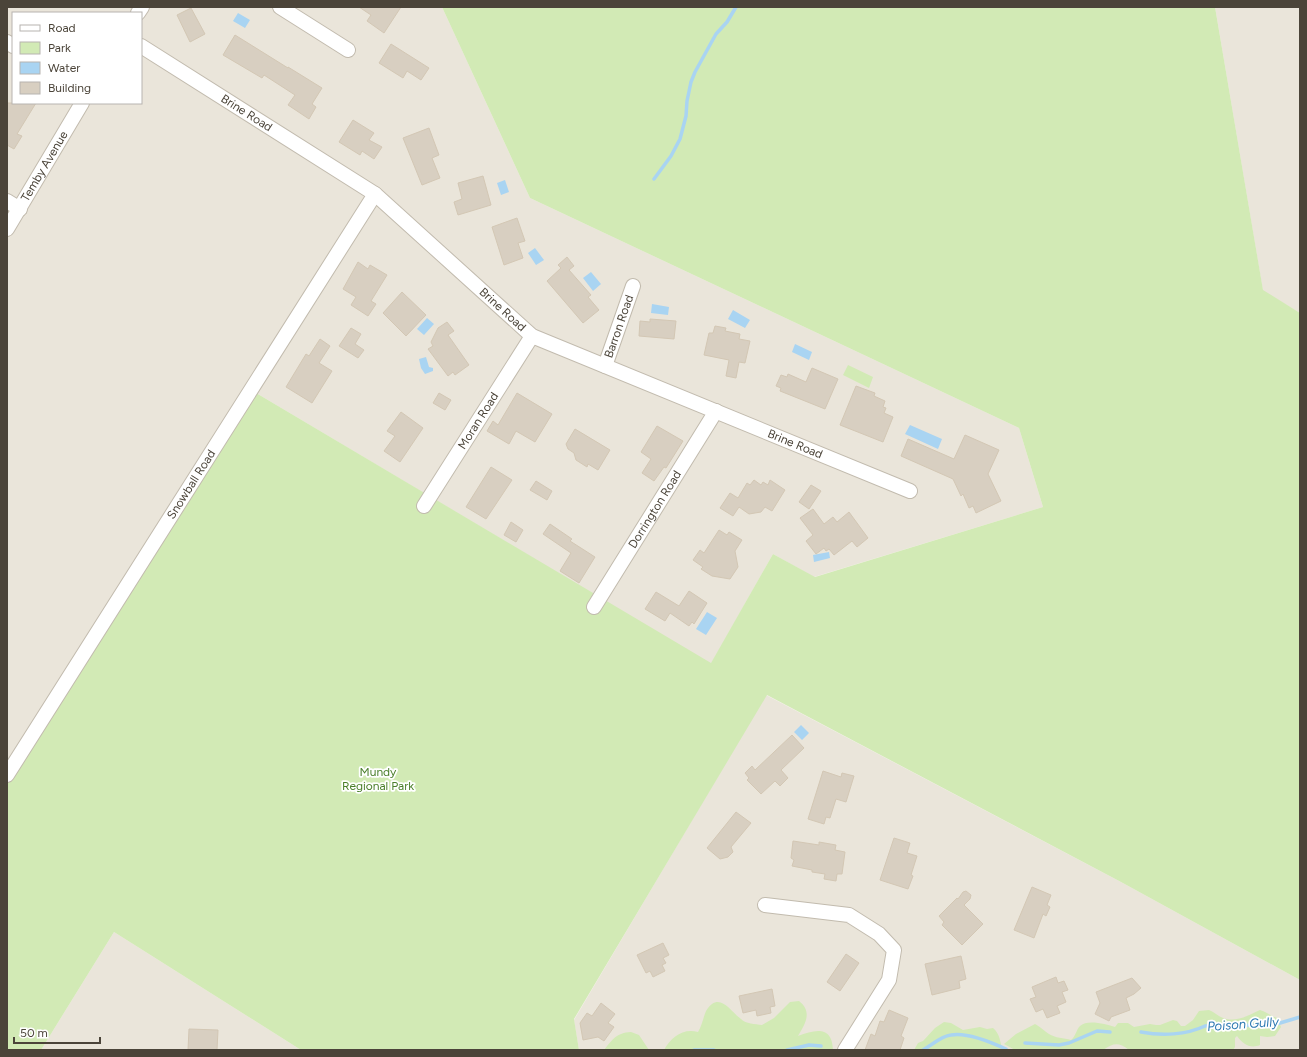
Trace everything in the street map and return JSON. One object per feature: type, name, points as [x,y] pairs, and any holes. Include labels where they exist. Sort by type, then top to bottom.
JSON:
[{"type":"street","points":[[280,7],[348,50]]},
{"type":"street","name":"Brine Road","points":[[142,47],[375,194],[532,336],[910,491]]},
{"type":"street","name":"Temby Avenue","points":[[7,229],[81,104]]},
{"type":"street","name":"Snowball Road","points":[[7,775],[375,194]]},
{"type":"street","points":[[7,201],[20,209]]},
{"type":"street","name":"Barron Road","points":[[604,366],[633,286]]},
{"type":"street","name":"Moran Road","points":[[424,506],[532,336]]},
{"type":"street","name":"Dorrington Road","points":[[594,607],[716,411]]},
{"type":"street","points":[[765,905],[849,915],[879,934],[894,950],[889,980],[845,1050]]},
{"type":"shaded area","points":[[7,7],[442,7],[530,198],[1019,428],[1043,507],[814,577],[773,554],[711,664],[251,390],[7,775]]},
{"type":"shaded area","points":[[1215,7],[1300,7],[1300,313],[1263,291]]},
{"type":"shaded area","points":[[766,695],[1121,882],[1300,980],[1300,1050],[579,1050],[574,1020]]},
{"type":"shaded area","points":[[114,932],[301,1050],[41,1050]]},
{"type":"green space","name":"Mundy Regional Park","points":[[442,7],[1215,7],[1263,290],[1300,313],[1300,980],[1121,882],[767,695],[574,1019],[579,1050],[301,1050],[114,932],[41,1050],[7,1050],[7,775],[251,390],[711,663],[773,554],[815,577],[1043,507],[1019,428],[530,198]]},
{"type":"green space","points":[[848,365],[873,377],[869,388],[843,375]]},
{"type":"green space","points":[[799,1001],[806,1009],[807,1014],[805,1023],[798,1036],[810,1032],[822,1031],[830,1036],[833,1050],[664,1050],[670,1041],[678,1035],[687,1031],[698,1032],[706,1011],[715,1002],[720,1002],[729,1007],[745,1022],[762,1025],[774,1018],[790,1002]]},
{"type":"green space","points":[[1209,1010],[1223,1018],[1233,1020],[1242,1018],[1260,1010],[1277,1018],[1281,1027],[1275,1036],[1260,1036],[1260,1045],[1256,1046],[1247,1045],[1237,1036],[1235,1038],[1235,1047],[1233,1050],[1129,1050],[1116,1044],[1103,1050],[1015,1050],[1004,1044],[1016,1034],[1035,1024],[1051,1035],[1071,1040],[1080,1026],[1087,1023],[1092,1022],[1115,1027],[1118,1023],[1128,1023],[1134,1027],[1150,1024],[1160,1025],[1173,1020],[1177,1021],[1181,1026],[1185,1026],[1193,1020],[1199,1011]]},
{"type":"green space","points":[[944,1022],[951,1023],[963,1030],[980,1027],[987,1029],[993,1028],[999,1036],[1003,1050],[914,1050],[918,1043],[923,1041],[935,1028]]},
{"type":"green space","points":[[631,1032],[639,1035],[649,1050],[604,1050],[618,1035]]},
{"type":"water","points":[[238,13],[250,20],[245,28],[233,21]]},
{"type":"water","points":[[505,180],[509,192],[501,195],[497,183]]},
{"type":"water","points":[[535,248],[544,260],[536,265],[528,253]]},
{"type":"water","points":[[591,272],[601,284],[593,291],[583,278]]},
{"type":"water","points":[[652,304],[669,307],[668,315],[651,313]]},
{"type":"water","points":[[733,310],[750,320],[745,328],[728,319]]},
{"type":"water","points":[[427,318],[434,324],[424,335],[417,329]]},
{"type":"water","points":[[795,344],[812,352],[809,360],[792,352]]},
{"type":"water","points":[[426,357],[429,367],[433,368],[433,371],[425,374],[421,368],[419,359]]},
{"type":"water","points":[[910,425],[942,439],[938,449],[905,434]]},
{"type":"water","points":[[829,552],[830,558],[814,562],[813,555]]},
{"type":"water","points":[[707,612],[717,618],[706,635],[696,629]]},
{"type":"water","points":[[801,725],[809,733],[802,740],[794,732]]},
{"type":"building","points":[[359,7],[401,7],[384,33],[367,21],[371,15]]},
{"type":"building","points":[[191,8],[205,34],[190,42],[177,15]]},
{"type":"building","points":[[235,35],[322,88],[312,104],[316,107],[309,119],[288,105],[295,95],[264,75],[262,78],[223,55]]},
{"type":"building","points":[[391,44],[429,68],[421,80],[407,71],[403,78],[379,63]]},
{"type":"building","points":[[7,103],[35,104],[17,134],[22,136],[14,149],[7,145]]},
{"type":"building","points":[[353,120],[374,133],[369,140],[382,147],[374,159],[362,151],[360,155],[339,142]]},
{"type":"building","points":[[429,128],[439,155],[432,158],[440,178],[422,185],[403,138]]},
{"type":"building","points":[[483,176],[491,205],[458,215],[454,202],[462,199],[458,183]]},
{"type":"building","points":[[517,218],[525,241],[518,243],[523,258],[504,265],[492,227]]},
{"type":"building","points":[[567,257],[574,266],[569,270],[591,295],[588,297],[599,310],[583,323],[547,281],[561,268],[558,265]]},
{"type":"building","points":[[358,262],[368,269],[370,265],[387,275],[371,301],[376,304],[368,316],[351,305],[356,297],[343,289]]},
{"type":"building","points":[[402,292],[426,315],[406,336],[383,313]]},
{"type":"building","points":[[650,319],[676,321],[674,339],[639,336],[640,321],[650,322]]},
{"type":"building","points":[[447,322],[454,331],[448,335],[469,365],[455,375],[453,372],[448,376],[428,349],[433,346],[431,342],[438,328]]},
{"type":"building","points":[[715,326],[726,328],[725,331],[740,334],[739,339],[750,341],[745,363],[739,362],[736,378],[726,376],[729,360],[704,355],[709,333],[713,333]]},
{"type":"building","points":[[351,328],[361,334],[355,344],[364,350],[358,358],[339,346]]},
{"type":"building","points":[[320,339],[330,346],[319,363],[332,371],[312,403],[286,387],[306,354],[309,356]]},
{"type":"building","points":[[812,368],[838,379],[825,409],[780,391],[781,388],[776,386],[781,375],[787,377],[788,374],[806,382]]},
{"type":"building","points":[[856,386],[875,393],[874,396],[885,401],[883,407],[886,408],[884,413],[893,417],[883,442],[840,425]]},
{"type":"building","points":[[439,393],[451,400],[445,410],[433,403]]},
{"type":"building","points":[[517,393],[552,414],[535,442],[516,431],[509,444],[487,431],[493,421],[498,425]]},
{"type":"building","points":[[401,412],[423,428],[400,462],[384,451],[395,436],[387,431]]},
{"type":"building","points":[[657,426],[683,441],[666,468],[664,467],[654,481],[642,473],[651,459],[641,452]]},
{"type":"building","points":[[575,429],[610,450],[598,470],[588,464],[587,467],[576,460],[574,453],[568,449],[566,444]]},
{"type":"building","points":[[965,435],[999,450],[988,474],[1001,501],[976,513],[973,506],[969,508],[963,494],[961,496],[953,479],[901,456],[908,439],[954,459]]},
{"type":"building","points":[[491,467],[512,480],[486,519],[466,507]]},
{"type":"building","points":[[754,480],[761,485],[763,482],[768,485],[770,480],[785,490],[772,511],[765,507],[761,512],[749,514],[739,507],[733,516],[720,508],[730,493],[738,498],[747,483],[750,485]]},
{"type":"building","points":[[536,481],[552,491],[547,500],[530,490]]},
{"type":"building","points":[[811,485],[821,491],[809,509],[799,502]]},
{"type":"building","points":[[813,509],[824,524],[833,517],[837,522],[849,512],[868,538],[857,547],[852,541],[834,555],[829,549],[826,551],[824,548],[816,554],[806,541],[813,535],[800,518]]},
{"type":"building","points":[[511,522],[523,530],[516,542],[504,535]]},
{"type":"building","points":[[550,524],[572,539],[570,541],[595,557],[579,583],[560,571],[571,553],[543,534]]},
{"type":"building","points":[[719,530],[727,535],[729,532],[742,540],[735,551],[738,567],[730,579],[712,576],[701,569],[703,567],[693,560],[700,550],[704,553]]},
{"type":"building","points":[[689,591],[707,603],[694,624],[692,622],[689,626],[670,613],[665,621],[645,609],[656,592],[679,606]]},
{"type":"building","points":[[792,735],[804,748],[781,770],[788,778],[780,786],[775,781],[761,794],[747,780],[749,778],[745,773],[752,766],[755,770]]},
{"type":"building","points":[[823,771],[841,777],[842,773],[854,776],[846,802],[836,799],[830,818],[826,817],[824,824],[808,819]]},
{"type":"building","points":[[736,812],[751,823],[731,847],[733,852],[728,857],[720,859],[707,848]]},
{"type":"building","points":[[894,838],[910,843],[907,853],[917,856],[911,875],[913,876],[908,889],[880,880]]},
{"type":"building","points":[[793,841],[819,845],[819,842],[836,845],[835,850],[845,852],[842,874],[837,874],[836,881],[824,879],[825,874],[792,866],[794,860],[791,858]]},
{"type":"building","points":[[1032,887],[1051,895],[1047,905],[1050,907],[1046,916],[1043,914],[1034,938],[1014,930]]},
{"type":"building","points":[[966,891],[971,895],[970,899],[964,905],[983,924],[962,945],[942,925],[944,922],[939,916],[957,898],[958,899],[963,892]]},
{"type":"building","points":[[663,943],[669,955],[663,958],[666,963],[662,965],[665,971],[653,977],[650,971],[646,973],[637,955]]},
{"type":"building","points":[[846,954],[859,963],[840,991],[827,982]]},
{"type":"building","points":[[961,956],[966,979],[959,981],[960,988],[932,995],[925,964]]},
{"type":"building","points":[[1056,977],[1058,983],[1064,981],[1068,990],[1062,992],[1066,1002],[1057,1006],[1060,1013],[1047,1018],[1043,1009],[1036,1012],[1030,999],[1036,997],[1032,987]]},
{"type":"building","points":[[1132,978],[1141,988],[1126,998],[1130,1010],[1111,1017],[1109,1021],[1095,1014],[1100,1003],[1096,992]]},
{"type":"building","points":[[772,989],[775,1006],[770,1007],[771,1013],[757,1016],[756,1010],[743,1013],[739,996]]},
{"type":"building","points":[[601,1003],[615,1014],[608,1023],[614,1027],[604,1041],[598,1037],[583,1040],[580,1023],[587,1013],[592,1016]]},
{"type":"building","points":[[889,1010],[908,1018],[901,1036],[904,1038],[900,1050],[865,1050],[871,1034],[875,1036],[880,1021],[884,1022]]},
{"type":"building","points":[[189,1029],[218,1030],[217,1050],[188,1050]]},
{"type":"waterway","points":[[654,179],[671,156],[680,139],[686,116],[691,82],[695,72],[716,34],[727,22],[736,7]]},
{"type":"waterway","name":"Poison Gully","points":[[1141,1032],[1174,1034],[1205,1026],[1271,1025],[1300,1017]]},
{"type":"waterway","points":[[1025,1043],[1059,1045],[1069,1043],[1097,1031],[1110,1032]]},
{"type":"waterway","name":"Poison Gully","points":[[923,1050],[944,1037],[957,1034],[979,1039],[1006,1049]]},
{"type":"waterway","name":"Poison Gully","points":[[787,1050],[809,1045],[821,1046]]},
{"type":"waterway","name":"Poison Gully","points":[[694,1050],[714,1050]]}]
